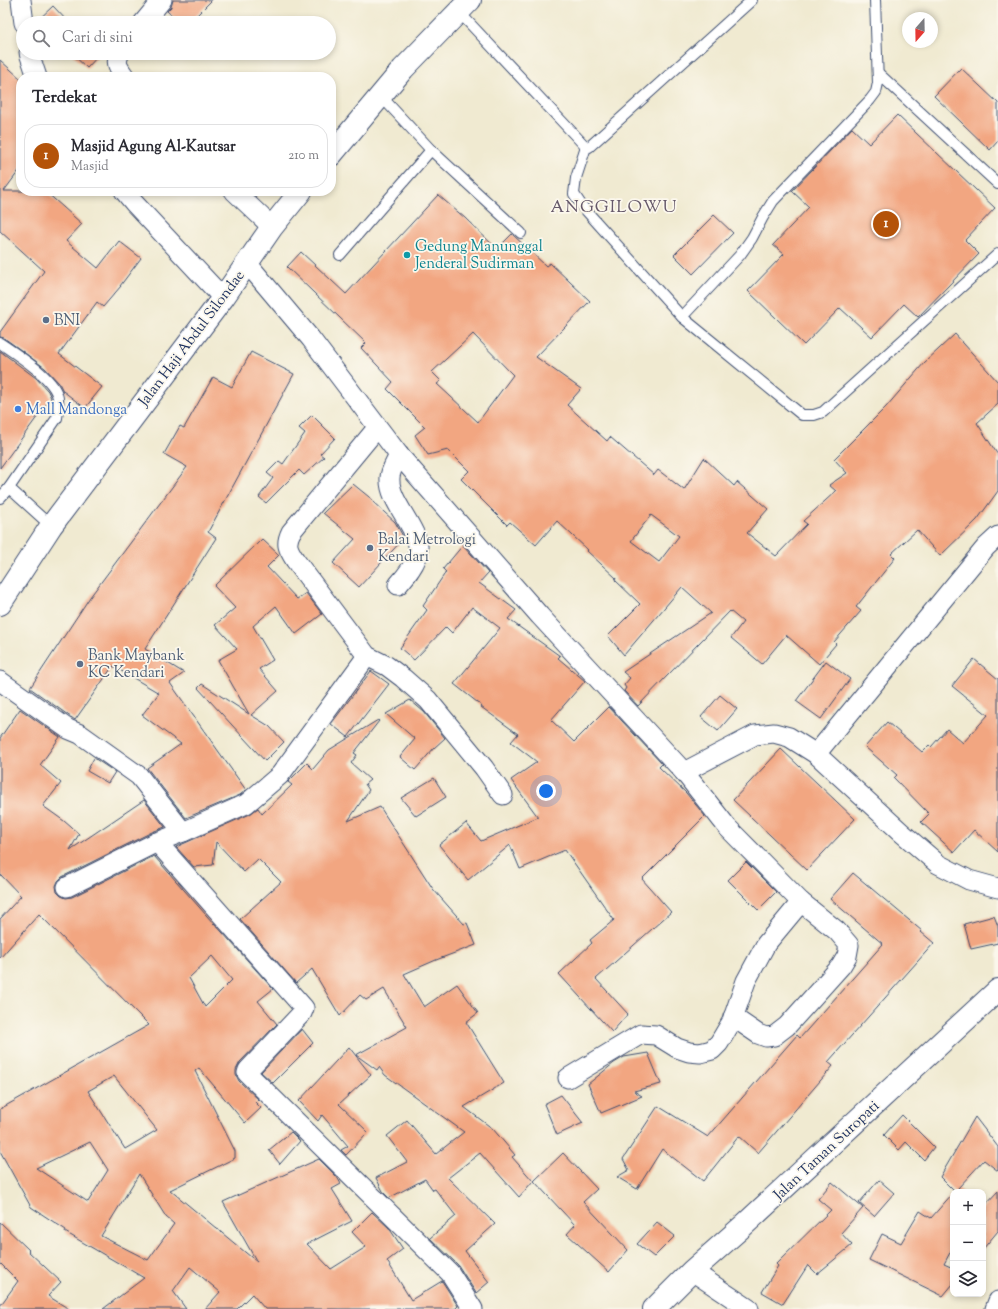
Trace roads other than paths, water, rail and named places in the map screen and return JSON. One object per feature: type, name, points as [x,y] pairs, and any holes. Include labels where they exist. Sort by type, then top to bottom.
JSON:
[{"type":"main road","points":[[336,149],[380,95],[465,6]]},
{"type":"main road","name":"Jalan Haji Abdul Silondae","points":[[0,604],[51,526],[223,298],[272,227],[297,196]]},
{"type":"main road","name":"Jalan Taman Suropati","points":[[654,1309],[692,1271],[743,1226],[998,990]]},
{"type":"street","points":[[21,0],[23,16]]},
{"type":"street","points":[[148,16],[162,0]]},
{"type":"street","points":[[31,60],[35,72]]},
{"type":"street","points":[[117,60],[117,65],[122,72]]},
{"type":"street","points":[[128,196],[223,298]]},
{"type":"street","points":[[239,196],[272,227]]},
{"type":"street","points":[[248,263],[311,339],[377,428],[540,616],[684,772],[728,828],[801,902],[836,931],[849,945],[847,956],[841,966],[787,1026],[774,1036],[766,1037],[758,1034],[733,1017]]},
{"type":"street","points":[[377,428],[291,532],[287,542],[289,549],[295,560],[367,656],[387,666],[428,700],[484,768],[503,795]]},
{"type":"street","points":[[398,585],[412,567],[418,556],[418,546],[414,532],[401,511],[391,490],[391,471],[400,455]]},
{"type":"street","points":[[816,754],[986,547],[998,536]]},
{"type":"street","points":[[67,887],[157,842],[246,804],[280,775],[367,656]]},
{"type":"street","points":[[0,681],[68,729],[80,734],[139,776],[183,832]]},
{"type":"street","points":[[684,772],[755,735],[774,733],[789,737],[816,754],[938,864],[969,880],[998,888]]},
{"type":"street","points":[[157,842],[304,1008],[248,1070],[247,1073],[450,1273],[473,1309]]},
{"type":"street","points":[[568,1078],[641,1034],[656,1035],[677,1048],[689,1052],[700,1053],[712,1050],[724,1035],[733,1017],[746,981],[766,944],[801,902]]},
{"type":"street","points":[[692,1271],[749,1309]]},
{"type":"street","points":[[995,1309],[998,1301]]},
{"type":"lane","points":[[586,147],[589,147],[595,142],[752,0]]},
{"type":"lane","points":[[682,316],[740,255],[752,238],[773,201],[876,92],[878,73],[875,0]]},
{"type":"lane","points":[[465,6],[586,147]]},
{"type":"lane","points":[[878,73],[998,184]]},
{"type":"lane","points":[[380,95],[431,150],[521,233]]},
{"type":"lane","points":[[586,147],[576,178],[574,194],[587,212],[682,316],[802,415],[814,415],[823,412],[998,254]]},
{"type":"lane","points":[[340,255],[431,150]]},
{"type":"lane","points":[[0,343],[30,365],[51,383],[57,394],[59,406],[57,418],[9,488],[0,498]]},
{"type":"lane","points":[[9,488],[51,526]]},
{"type":"place","name":"Masjid Agung Al-Kautsar","points":[[886,224]]},
{"type":"place","name":"Gedung Manunggal Jenderal Sudirman","points":[[407,255]]},
{"type":"place","name":"BNI","points":[[46,320]]},
{"type":"place","name":"Mall Mandonga","points":[[18,409]]},
{"type":"place","name":"Balai Metrologi Kendari","points":[[370,548]]},
{"type":"place","name":"Bank Maybank KC Kendari","points":[[80,664]]},
{"type":"district","name":"ANGGILOWU","points":[[614,206]]}]
